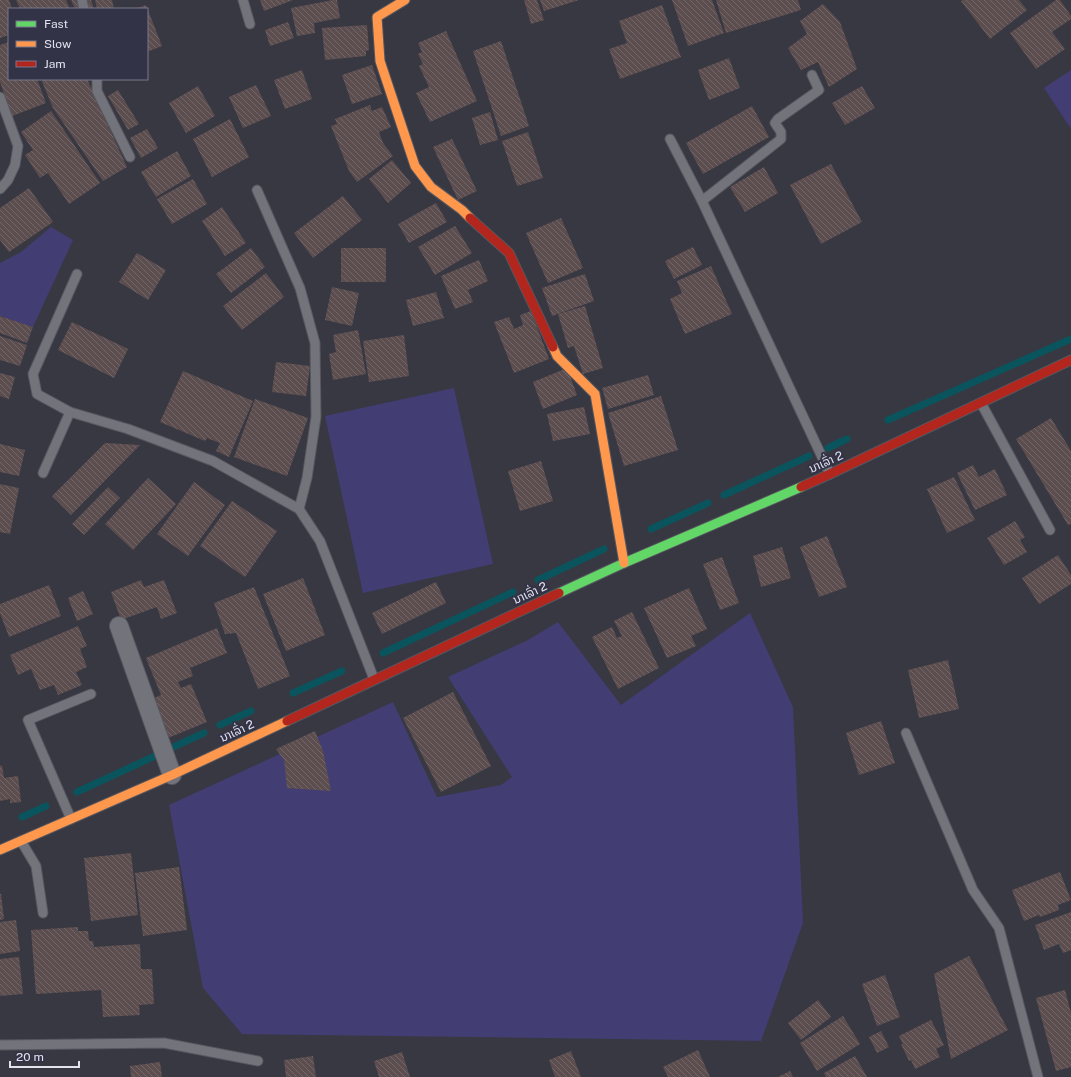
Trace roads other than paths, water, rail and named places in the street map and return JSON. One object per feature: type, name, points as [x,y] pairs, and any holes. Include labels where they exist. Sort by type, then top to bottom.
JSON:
[{"type":"street","points":[[405,0],[377,17],[380,61],[415,166],[431,187],[462,210],[509,253],[557,356],[595,394],[624,563]]},
{"type":"street","name":"ນາເລົ່າ 2","points":[[0,850],[172,775],[624,563],[830,474],[1071,360]]},
{"type":"street","points":[[119,626],[172,775]]},
{"type":"lane","points":[[243,0],[250,24]]},
{"type":"lane","points":[[702,201],[781,138],[781,132],[775,123],[778,119],[819,90],[812,75]]},
{"type":"lane","points":[[97,80],[97,91],[130,157]]},
{"type":"lane","points":[[0,97],[18,146],[15,165],[8,180],[0,189]]},
{"type":"lane","points":[[670,139],[702,201],[830,474]]},
{"type":"lane","points":[[257,190],[300,288],[315,343],[316,417],[307,478],[299,509]]},
{"type":"lane","points":[[77,274],[33,374],[37,394],[70,412],[128,429],[212,461],[299,509],[320,541],[374,679]]},
{"type":"lane","points":[[981,403],[1050,530]]},
{"type":"lane","points":[[44,473],[70,412]]},
{"type":"lane","points":[[71,820],[28,720],[91,694]]},
{"type":"lane","points":[[906,733],[973,890],[999,928],[1038,1077]]},
{"type":"lane","points":[[21,841],[36,866],[43,913]]},
{"type":"lane","points":[[0,1046],[164,1042],[258,1061]]},
{"type":"waterway","points":[[888,420],[1071,339]]},
{"type":"waterway","points":[[828,448],[847,439]]},
{"type":"waterway","points":[[724,495],[809,456]]},
{"type":"waterway","points":[[651,529],[708,503]]},
{"type":"waterway","points":[[538,580],[604,549]]},
{"type":"waterway","points":[[383,653],[513,592]]},
{"type":"waterway","points":[[293,693],[342,671]]},
{"type":"waterway","points":[[220,725],[251,711]]},
{"type":"waterway","points":[[171,748],[204,733]]},
{"type":"waterway","points":[[77,792],[155,756]]},
{"type":"waterway","points":[[22,817],[46,806]]}]
